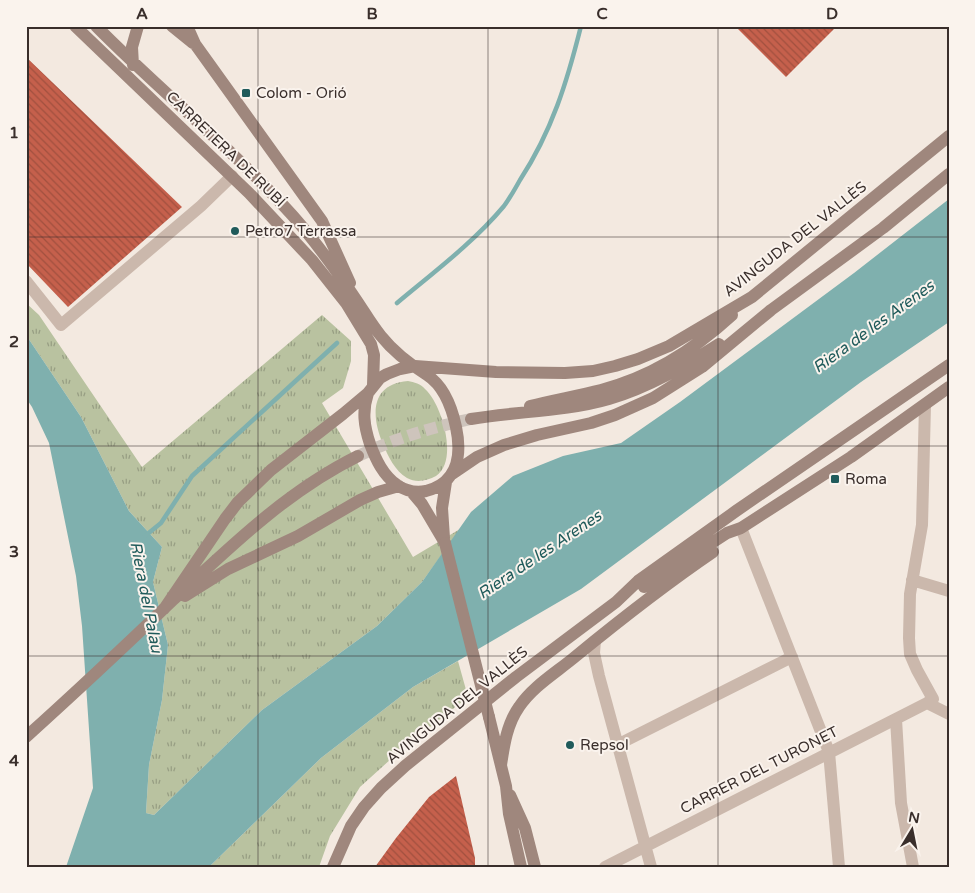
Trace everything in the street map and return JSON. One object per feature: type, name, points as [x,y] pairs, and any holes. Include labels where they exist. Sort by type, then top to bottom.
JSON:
[{"type":"main road","name":"CARRETERA DE RUBÍ","points":[[75,26],[189,133],[291,235],[312,260],[346,303],[371,344],[374,355],[371,389]]},
{"type":"main road","name":"CARRETERA DE RUBÍ","points":[[96,26],[260,181],[293,215],[314,241],[382,337],[418,369]]},
{"type":"main road","points":[[138,26],[132,47],[132,61],[138,75],[182,121],[189,133]]},
{"type":"main road","points":[[172,26],[195,44]]},
{"type":"main road","points":[[187,26],[195,44],[322,220],[355,298]]},
{"type":"main road","name":"AVINGUDA DEL VALLÈS","points":[[418,369],[542,373],[593,371],[638,359],[669,346],[752,297],[949,136]]},
{"type":"main road","points":[[499,414],[564,408],[607,400],[646,386],[682,368],[771,310],[883,228],[949,174]]},
{"type":"main road","points":[[472,419],[602,389],[640,376],[671,362],[711,334],[752,297]]},
{"type":"main road","points":[[164,609],[228,569],[318,526],[360,500],[378,492],[405,489],[430,490],[477,457],[504,445],[537,435],[591,423],[616,415],[653,398],[702,367],[771,310]]},
{"type":"main road","points":[[925,406],[928,389],[946,368]]},
{"type":"main road","name":"AVINGUDA DEL VALLÈS","points":[[333,867],[351,826],[372,797],[393,777],[516,677],[616,602],[638,582],[736,511],[946,368]]},
{"type":"main road","points":[[164,609],[225,519],[254,485],[371,389],[380,378],[400,369],[418,369],[436,382],[450,407],[458,434],[458,456],[449,478],[442,508],[445,543],[506,786],[509,814],[520,864]]},
{"type":"main road","name":"AVINGUDA DEL VALLÈS","points":[[616,602],[644,587],[726,533],[741,528],[851,457],[925,406],[949,387]]},
{"type":"main road","points":[[371,389],[364,409],[367,433],[378,463],[385,474],[422,504],[445,543]]},
{"type":"main road","points":[[26,737],[217,559],[287,500],[335,468],[358,456]]},
{"type":"main road","name":"AVINGUDA DEL VALLÈS","points":[[501,765],[505,741],[511,722],[519,706],[532,692],[595,641],[734,537],[741,528]]},
{"type":"main road","points":[[506,786],[525,828],[535,867]]},
{"type":"main road","points":[[340,852],[342,867]]},
{"type":"street","points":[[26,281],[61,325],[201,206],[232,176]]},
{"type":"street","points":[[925,406],[922,525],[912,580],[910,654],[933,699],[927,703],[949,714]]},
{"type":"street","points":[[741,528],[829,752],[839,867]]},
{"type":"street","points":[[912,580],[949,591]]},
{"type":"street","points":[[595,641],[594,653],[599,676],[651,867]]},
{"type":"street","points":[[617,745],[792,657]]},
{"type":"street","name":"CARRER DEL TURONET","points":[[605,867],[927,703]]},
{"type":"street","points":[[896,718],[901,804],[913,867]]},
{"type":"green space","points":[[26,303],[39,315],[142,467],[322,315],[351,341],[351,361],[343,388],[322,403],[413,557],[460,529],[422,582],[377,626],[262,710],[154,815],[146,813],[149,765],[162,700],[168,645],[153,582],[162,547],[129,511],[81,417],[26,335]]},
{"type":"green space","points":[[408,381],[422,386],[431,396],[446,432],[447,446],[443,469],[436,476],[422,481],[407,478],[395,467],[383,444],[377,423],[377,403],[380,395],[386,388],[396,383]]},
{"type":"green space","points":[[458,661],[468,697],[402,749],[360,787],[330,836],[319,867],[209,867],[321,758],[413,687]]},
{"type":"water","points":[[949,199],[949,322],[861,382],[581,589],[413,687],[321,758],[209,867],[66,867],[93,788],[82,626],[76,576],[49,443],[26,398],[26,335],[81,417],[129,511],[162,547],[153,582],[168,645],[162,700],[149,765],[146,813],[154,815],[262,710],[377,626],[422,582],[471,512],[513,476],[563,456],[621,443],[680,402],[854,273]]},
{"type":"building","points":[[735,26],[837,26],[786,77]]},
{"type":"building","points":[[26,57],[182,207],[68,307],[26,263]]},
{"type":"building","points":[[456,776],[475,858],[475,867],[375,867],[429,797]]},
{"type":"waterway","points":[[397,303],[466,245],[492,220],[508,200],[531,162],[550,125],[570,67],[581,26]]},
{"type":"waterway","name":"Riera del Palau","points":[[145,536],[161,523],[192,476],[337,343]]},
{"type":"tunnel","points":[[358,456],[413,434],[471,419]]},
{"type":"place","name":"Colom - Orió","points":[[246,93]]},
{"type":"place","name":"Petro7 Terrassa","points":[[235,231]]},
{"type":"place","name":"Roma","points":[[835,479]]},
{"type":"place","name":"Repsol","points":[[570,745]]},
{"type":"water label","name":"Riera de les Arenes","points":[[873,326]]},
{"type":"water label","name":"Riera de les Arenes","points":[[539,554]]}]
